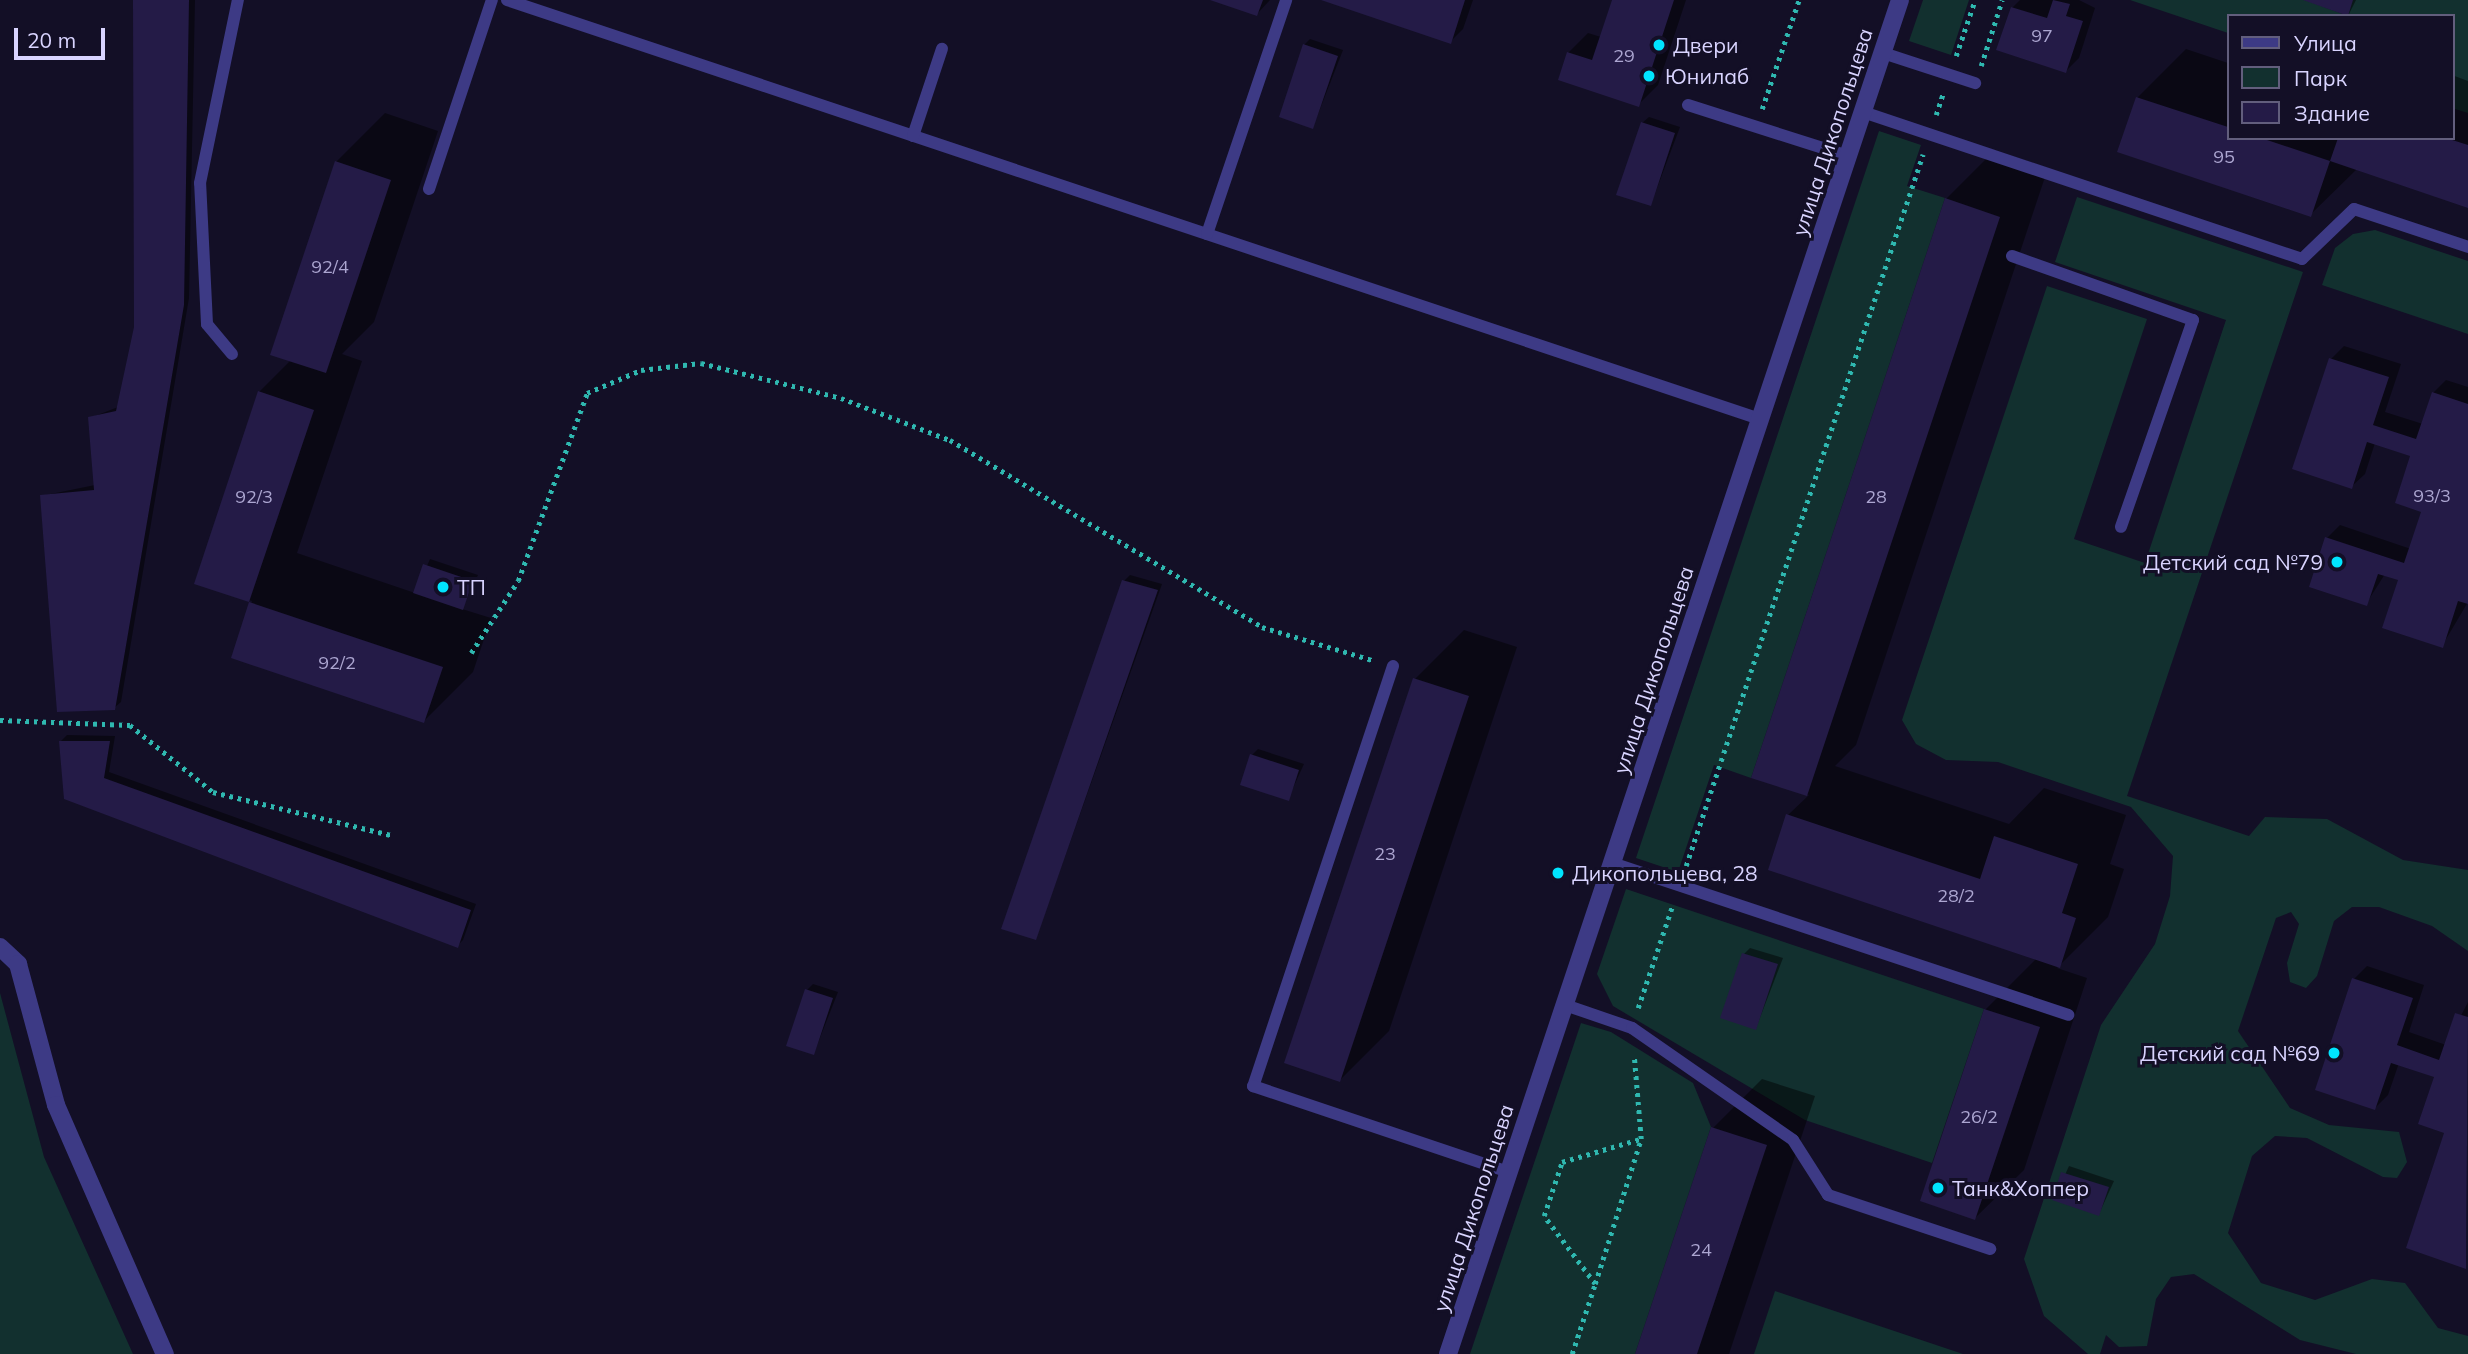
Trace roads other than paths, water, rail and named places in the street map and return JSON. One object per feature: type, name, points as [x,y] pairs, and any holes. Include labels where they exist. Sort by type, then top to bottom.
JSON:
[{"type":"street","name":"улица Дикопольцева","points":[[1448,1354],[1900,0]]},
{"type":"street","points":[[0,947],[18,964],[56,1105],[165,1354]]},
{"type":"lane","points":[[232,354],[207,324],[200,183],[238,0]]},
{"type":"lane","points":[[429,189],[492,0]]},
{"type":"lane","points":[[507,0],[1760,419]]},
{"type":"lane","points":[[1208,234],[1286,0]]},
{"type":"lane","points":[[913,136],[942,49]]},
{"type":"lane","points":[[1882,52],[1975,83]]},
{"type":"lane","points":[[1688,104],[1848,156]]},
{"type":"lane","points":[[1863,112],[2302,259],[2354,209],[2468,247]]},
{"type":"lane","points":[[2011,256],[2193,320],[2121,527]]},
{"type":"lane","points":[[1393,666],[1253,1086],[1509,1172]]},
{"type":"lane","points":[[1612,863],[2068,1016]]},
{"type":"lane","points":[[1564,1005],[1632,1028],[1793,1140],[1828,1195],[1990,1249]]},
{"type":"place","name":"Двери","points":[[1659,45]]},
{"type":"place","name":"Юнилаб","points":[[1649,76]]},
{"type":"place","name":"Детский сад №79","points":[[2337,562]]},
{"type":"place","name":"ТП","points":[[443,587]]},
{"type":"place","name":"Дикопольцева, 28","points":[[1558,873]]},
{"type":"place","name":"Детский сад №69","points":[[2334,1053]]},
{"type":"place","name":"Танк&Хоппер","points":[[1938,1188]]}]
